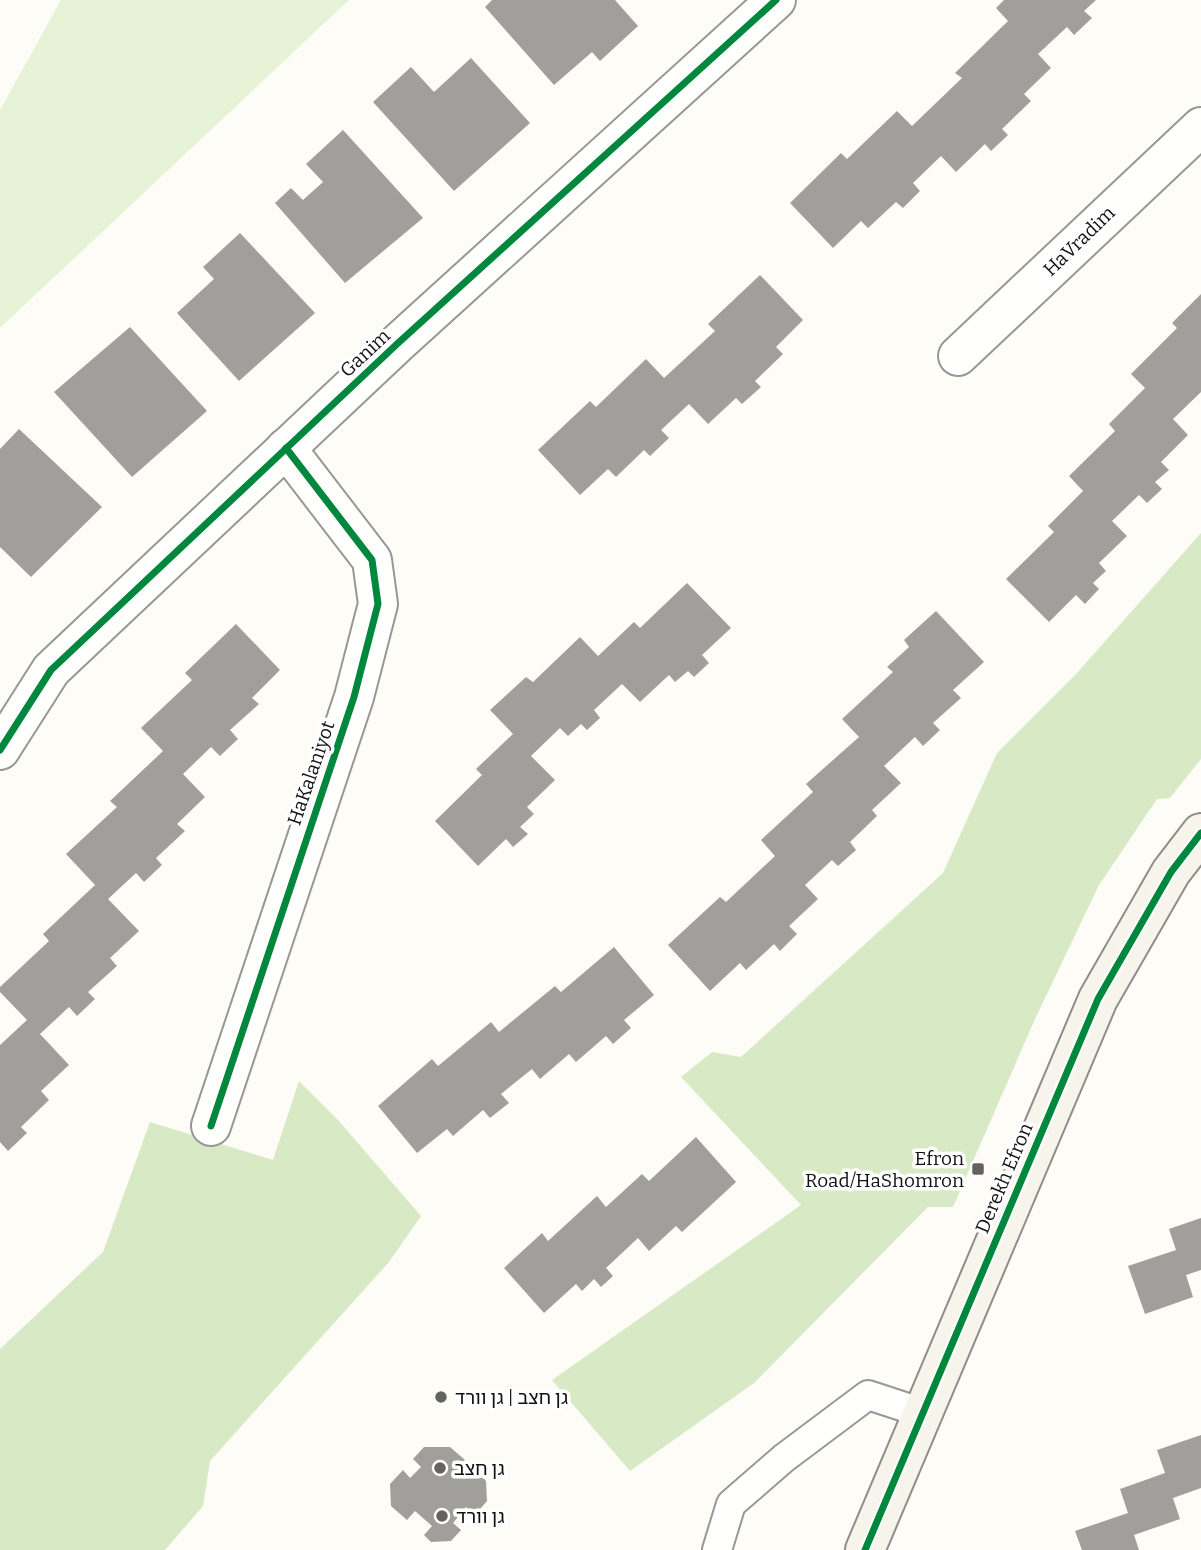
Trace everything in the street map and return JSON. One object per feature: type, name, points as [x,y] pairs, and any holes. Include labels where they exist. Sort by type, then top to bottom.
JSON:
[{"type":"street","name":"Ganim","points":[[0,750],[51,670],[286,448],[776,0]]},
{"type":"street","name":"HaVradim","points":[[958,356],[1201,127]]},
{"type":"street","name":"HaKalaniyot","points":[[211,1126],[354,697],[378,604],[372,560],[286,448]]},
{"type":"street","name":"Derekh Efron","points":[[865,1550],[1098,999],[1171,872],[1201,833]]},
{"type":"lane","points":[[717,1550],[732,1504],[784,1458],[868,1395],[923,1413]]},
{"type":"green space","points":[[61,0],[349,0],[0,328],[0,110]]},
{"type":"green space","points":[[1201,533],[1201,759],[1170,798],[1157,799],[1099,885],[1035,1019],[953,1207],[928,1207],[754,1383],[630,1471],[552,1380],[801,1205],[681,1077],[712,1052],[741,1057],[943,873],[997,753],[1076,674]]},
{"type":"green space","points":[[299,1081],[338,1120],[421,1216],[389,1262],[210,1461],[203,1506],[165,1550],[0,1550],[0,1349],[103,1252],[150,1122],[273,1160]]},
{"type":"building","points":[[492,0],[615,0],[638,26],[600,61],[592,52],[554,85],[485,7]]},
{"type":"building","points":[[1004,0],[1096,0],[1084,11],[1092,18],[1074,35],[1067,27],[1038,54],[1051,68],[1024,94],[1031,101],[1002,129],[1008,135],[991,151],[985,144],[956,172],[941,156],[913,183],[920,191],[903,208],[896,202],[868,228],[861,221],[833,248],[790,203],[841,153],[847,159],[897,111],[912,126],[962,78],[955,73],[1008,21],[996,8]]},
{"type":"building","points":[[471,58],[530,123],[454,191],[373,102],[411,67],[434,92]]},
{"type":"building","points":[[343,130],[423,218],[345,283],[275,203],[291,188],[303,200],[323,182],[306,164]]},
{"type":"building","points":[[240,233],[315,313],[239,381],[177,313],[214,279],[203,267]]},
{"type":"building","points":[[760,275],[803,320],[776,347],[783,354],[755,381],[761,387],[742,404],[736,398],[708,424],[689,404],[661,430],[669,438],[650,456],[644,450],[616,477],[608,469],[580,495],[538,450],[590,401],[596,407],[646,359],[664,378],[715,331],[708,324]]},
{"type":"building","points":[[1201,294],[1201,392],[1173,419],[1188,435],[1161,462],[1169,470],[1155,482],[1162,489],[1147,503],[1139,495],[1112,521],[1127,536],[1099,563],[1106,571],[1093,583],[1099,589],[1085,604],[1076,595],[1049,622],[1006,579],[1054,532],[1048,526],[1083,491],[1069,476],[1115,431],[1109,424],[1145,388],[1131,374],[1177,328],[1172,323]]},
{"type":"building","points":[[130,327],[207,411],[132,477],[54,392]]},
{"type":"building","points":[[19,429],[102,507],[31,577],[0,547],[0,449]]},
{"type":"building","points":[[687,583],[731,628],[702,655],[709,663],[694,677],[688,671],[675,682],[669,675],[640,702],[622,684],[594,710],[600,718],[587,730],[581,724],[568,736],[560,728],[531,756],[555,780],[527,807],[534,814],[520,827],[528,834],[513,847],[506,839],[478,866],[435,821],[482,775],[476,769],[513,734],[490,710],[526,677],[533,682],[580,637],[598,656],[634,622],[640,628]]},
{"type":"building","points":[[936,611],[984,662],[953,690],[961,698],[933,723],[940,730],[923,746],[915,737],[884,766],[901,783],[872,810],[877,816],[850,842],[856,850],[838,866],[832,860],[805,885],[818,899],[789,926],[797,934],[780,951],[774,944],[746,970],[740,963],[710,991],[668,945],[720,897],[726,902],[775,856],[761,840],[813,792],[806,784],[859,737],[842,719],[893,672],[887,667],[909,647],[904,640]]},
{"type":"building","points":[[236,624],[280,670],[252,698],[259,704],[230,730],[238,739],[220,756],[211,747],[183,774],[205,797],[177,824],[185,831],[156,858],[162,865],[144,882],[136,873],[108,899],[139,931],[110,958],[117,966],[88,992],[95,999],[77,1016],[69,1007],[40,1034],[69,1065],[41,1091],[49,1100],[21,1127],[27,1133],[8,1151],[0,1142],[0,1045],[27,1020],[0,992],[0,987],[49,941],[43,934],[95,885],[66,854],[117,807],[110,801],[163,751],[141,728],[192,680],[185,673]]},
{"type":"building","points":[[614,947],[654,995],[624,1020],[631,1028],[613,1044],[606,1036],[576,1062],[569,1054],[540,1079],[532,1069],[501,1094],[509,1103],[490,1118],[483,1110],[453,1136],[447,1129],[417,1153],[378,1106],[432,1059],[438,1066],[491,1022],[499,1032],[555,986],[561,992]]},
{"type":"building","points":[[696,1137],[736,1182],[682,1232],[676,1226],[649,1251],[638,1238],[606,1268],[613,1276],[601,1287],[594,1279],[582,1291],[576,1284],[544,1313],[504,1268],[542,1233],[548,1241],[597,1196],[606,1207],[642,1174],[649,1181]]},
{"type":"building","points":[[1201,1218],[1201,1270],[1186,1275],[1193,1297],[1145,1314],[1128,1266],[1176,1250],[1169,1229]]},
{"type":"building","points":[[1201,1435],[1201,1488],[1173,1498],[1180,1519],[1134,1535],[1139,1550],[1082,1550],[1075,1531],[1128,1513],[1120,1489],[1165,1473],[1157,1450]]},
{"type":"building","points":[[424,1447],[450,1447],[465,1460],[458,1467],[468,1477],[475,1470],[486,1481],[487,1501],[475,1515],[466,1507],[453,1523],[461,1530],[451,1541],[431,1542],[424,1535],[432,1526],[415,1511],[407,1520],[391,1506],[390,1484],[403,1470],[410,1478],[421,1467],[413,1459]]},
{"type":"cycle path","points":[[0,750],[51,670],[397,344],[776,0]]},
{"type":"cycle path","points":[[211,1126],[354,697],[378,604],[372,560],[286,448]]},
{"type":"cycle path","points":[[865,1550],[1098,999],[1171,872],[1201,833]]},
{"type":"place","name":"Efron Road/HaShomron","points":[[978,1169]]},
{"type":"place","name":"גן חצב | גן וורד","points":[[441,1397]]},
{"type":"place","name":"גן חצב","points":[[440,1468]]},
{"type":"place","name":"גן וורד","points":[[442,1516]]}]
